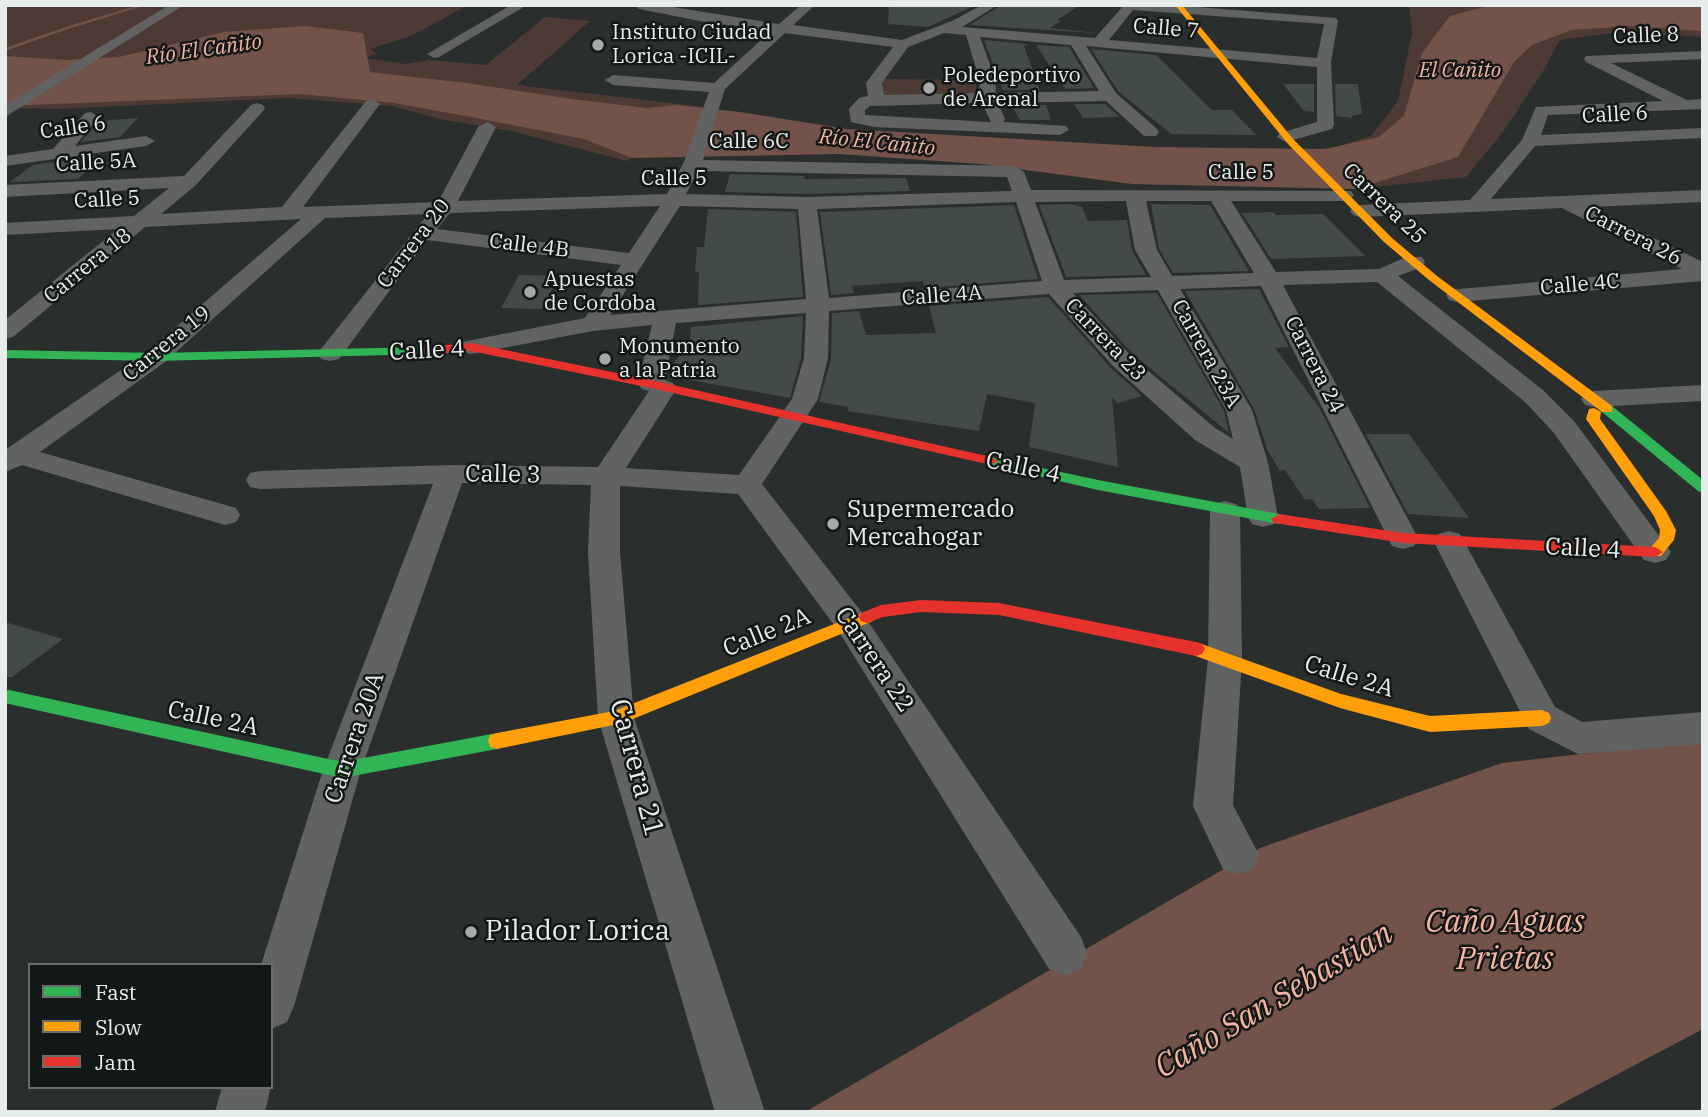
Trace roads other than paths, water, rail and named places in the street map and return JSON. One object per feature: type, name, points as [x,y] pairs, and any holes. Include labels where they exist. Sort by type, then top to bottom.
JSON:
[{"type":"street","points":[[7,111],[178,5]]},
{"type":"street","points":[[434,54],[521,5]]},
{"type":"street","points":[[593,324],[674,200],[692,164],[716,95],[745,60],[809,5]]},
{"type":"street","points":[[649,6],[782,29],[903,44],[957,24],[992,5]]},
{"type":"street","points":[[1294,17],[1309,5]]},
{"type":"street","points":[[1098,44],[1130,6],[1331,21],[1324,63],[1326,125],[1288,139]]},
{"type":"street","name":"Carrera 25","points":[[1180,8],[1288,139],[1414,262],[1594,399],[1703,488]]},
{"type":"street","name":"Calle 7","points":[[941,29],[1324,63]]},
{"type":"street","points":[[972,33],[987,78],[989,100],[1000,126]]},
{"type":"street","points":[[1076,42],[1110,96],[1150,132]]},
{"type":"street","points":[[880,100],[874,93],[874,83],[903,44]]},
{"type":"street","name":"Calle 8","points":[[1694,104],[1591,59],[1703,55]]},
{"type":"street","points":[[613,80],[716,95]]},
{"type":"street","points":[[1060,130],[874,122],[857,118],[857,109],[865,102],[880,100],[1110,96]]},
{"type":"street","points":[[288,213],[372,104]]},
{"type":"street","points":[[1477,204],[1530,141],[1542,110],[1694,104],[1703,113]]},
{"type":"street","name":"Carrera 18","points":[[5,332],[144,221],[189,181],[257,108]]},
{"type":"street","points":[[59,153],[91,117]]},
{"type":"street","name":"Carrera 20","points":[[330,354],[445,207],[487,127]]},
{"type":"street","name":"Calle 6","points":[[1530,141],[1703,133]]},
{"type":"street","name":"Calle 6","points":[[5,161],[146,141]]},
{"type":"street","name":"Calle 6C","points":[[692,164],[1015,172]]},
{"type":"street","name":"Carrera 23","points":[[1015,172],[1055,287],[1122,361],[1205,434],[1254,463]]},
{"type":"street","name":"Calle 5A","points":[[5,191],[189,181]]},
{"type":"street","points":[[1495,183],[1535,202]]},
{"type":"street","name":"Calle 5","points":[[5,229],[288,213],[674,200],[807,203],[1024,196],[1341,193]]},
{"type":"street","name":"Carrera 23A","points":[[1135,196],[1146,250],[1239,410],[1254,463],[1263,517]]},
{"type":"street","name":"Carrera 24","points":[[1218,196],[1269,279],[1404,538]]},
{"type":"street","points":[[1360,211],[1562,200],[1703,196]]},
{"type":"street","name":"Carrera 26","points":[[1562,200],[1703,272]]},
{"type":"street","points":[[747,485],[805,399],[816,358],[818,305],[807,203]]},
{"type":"street","name":"Carrera 19","points":[[11,458],[156,357],[320,212]]},
{"type":"street","name":"Calle 4B","points":[[422,233],[636,260]]},
{"type":"street","name":"Calle 4A","points":[[471,347],[593,324],[666,317],[1055,287],[1382,275],[1414,262]]},
{"type":"street","name":"Calle 4C","points":[[1457,295],[1703,272]]},
{"type":"street","name":"Calle 4","points":[[1382,275],[1534,396],[1564,427],[1654,552]]},
{"type":"street","points":[[606,476],[657,386],[666,317]]},
{"type":"street","name":"Calle 4","points":[[5,354],[156,357],[392,354],[471,347],[1225,511],[1404,538],[1654,552]]},
{"type":"street","points":[[1654,552],[1666,540],[1668,530],[1661,515],[1593,419],[1594,399],[1703,393]]},
{"type":"street","points":[[11,458],[226,514]]},
{"type":"street","name":"Calle 3","points":[[260,480],[451,474],[606,476],[747,485]]},
{"type":"street","name":"Carrera 20A","points":[[273,999],[342,770],[451,474]]},
{"type":"street","name":"Carrera 21","points":[[606,476],[604,552],[616,718],[740,1112]]},
{"type":"street","name":"Carrera 22","points":[[747,485],[851,623],[1065,953]]},
{"type":"street","points":[[1225,511],[1225,659],[1213,806],[1238,855]]},
{"type":"street","points":[[1449,542],[1542,718],[1578,738],[1703,728]]},
{"type":"street","name":"Calle 2A","points":[[9,697],[342,770],[616,718],[881,611],[921,606],[999,609],[1183,644],[1340,701],[1430,724],[1542,718]]},
{"type":"street","points":[[240,1112],[246,1089]]},
{"type":"water","name":"El Cañito","points":[[1491,5],[1703,5],[1703,31],[1632,26],[1571,30],[1532,45],[1514,62],[1458,157],[1355,189],[1132,184],[980,164],[839,154],[632,158],[584,139],[471,117],[394,103],[301,94],[5,106],[5,56],[68,60],[119,57],[224,32],[305,26],[363,33],[370,72],[572,99],[647,108],[676,105],[847,129],[1155,147],[1325,149],[1379,137],[1404,116],[1422,53],[1450,16]]},
{"type":"water","name":"Caño Aguas Prietas","points":[[1703,740],[1703,1029],[1546,1112],[805,1112],[1260,848],[1502,763]]},
{"type":"waterway","points":[[5,50],[144,5]]},
{"type":"place","name":"Instituto Ciudad Lorica -ICIL-","points":[[598,45]]},
{"type":"place","name":"Poledeportivo de Arenal","points":[[929,88]]},
{"type":"place","name":"Apuestas de Cordoba","points":[[530,292]]},
{"type":"place","name":"Monumento a la Patria","points":[[605,359]]},
{"type":"place","name":"Supermercado Mercahogar","points":[[833,524]]},
{"type":"place","name":"Pilador Lorica","points":[[471,932]]},
{"type":"water label","name":"Río El Cañito","points":[[204,50]]},
{"type":"water label","name":"Río El Cañito","points":[[877,143]]},
{"type":"water label","name":"Caño San Sebastian","points":[[1274,1001]]}]
